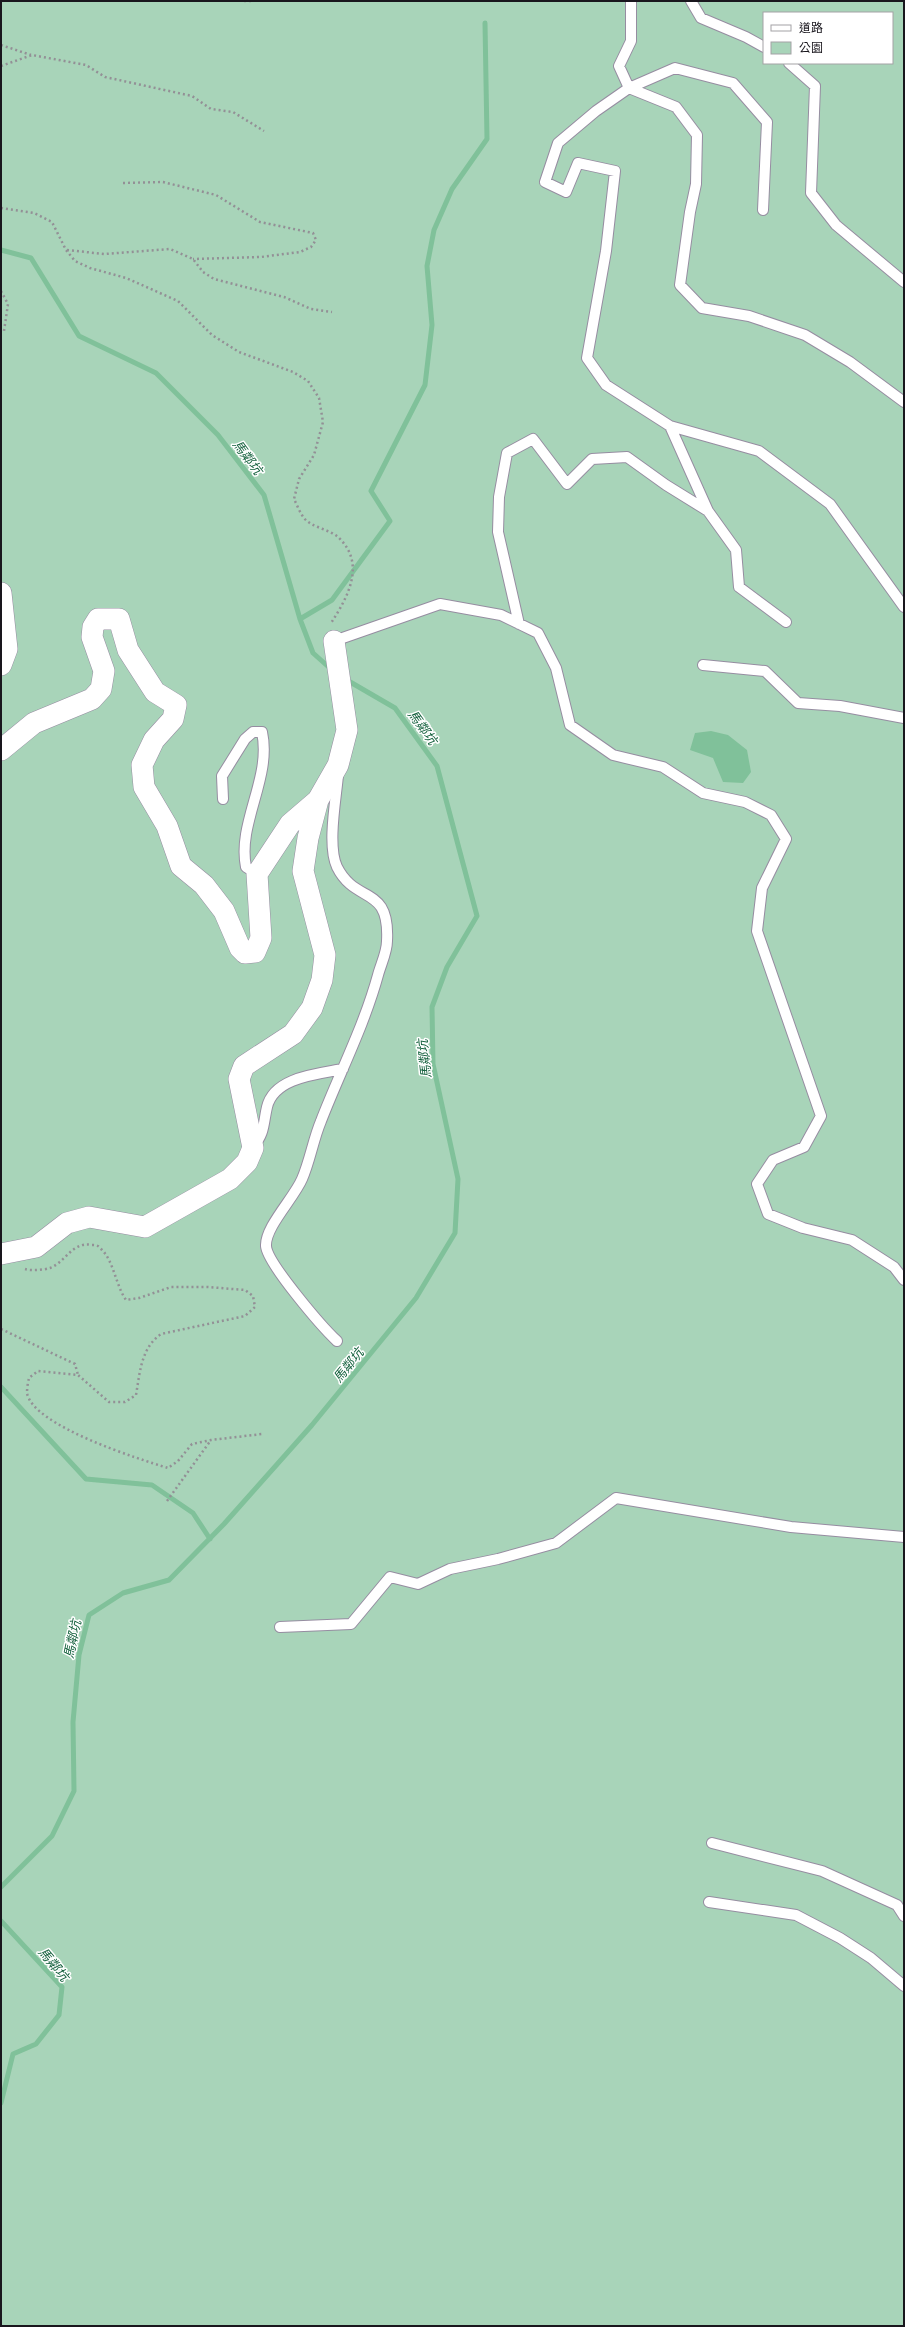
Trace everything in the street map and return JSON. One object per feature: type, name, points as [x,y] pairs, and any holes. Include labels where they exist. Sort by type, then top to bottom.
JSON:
[{"type":"street","points":[[1,593],[7,649],[1,664]]},
{"type":"street","points":[[1,750],[34,723],[92,698],[101,689],[104,671],[92,637],[93,627],[98,619],[119,619],[128,650],[155,692],[176,705],[173,719],[154,740],[142,765],[144,787],[167,826],[181,866],[204,884],[224,911],[240,948],[245,953],[255,952],[261,938],[257,874],[290,824],[318,800]]},
{"type":"street","points":[[1,1254],[36,1247],[67,1223],[89,1217],[145,1228],[230,1179],[247,1162],[253,1148],[239,1079],[244,1066],[293,1034],[312,1008],[322,980],[325,956],[303,870],[308,838],[318,800],[338,765],[347,730],[335,651]]},
{"type":"lane","points":[[631,1],[631,41],[619,66],[630,88],[676,107],[697,135],[696,184],[690,212],[680,285],[702,308],[749,316],[805,334],[850,362],[904,402]]},
{"type":"lane","points":[[691,1],[701,18],[746,37],[763,46]]},
{"type":"lane","points":[[790,64],[815,86],[811,193],[836,225],[904,282]]},
{"type":"lane","points":[[763,210],[767,122],[733,83],[675,68],[630,88],[596,111],[558,143],[545,182],[566,192],[578,163],[615,171],[606,251],[587,358],[606,385],[670,426],[759,451],[830,504],[904,607]]},
{"type":"lane","points":[[670,426],[708,510],[736,550],[739,588],[786,622]]},
{"type":"lane","points":[[519,624],[498,532],[499,497],[507,453],[533,439],[567,484],[592,459],[627,457],[666,485],[708,510]]},
{"type":"lane","points":[[335,651],[440,604],[501,615],[538,633],[556,668],[570,725],[613,755],[663,767],[703,793],[745,802],[771,815],[786,839],[762,888],[757,931],[821,1116],[804,1147],[773,1160],[757,1184],[768,1214],[803,1228],[852,1240],[894,1267],[904,1280]]},
{"type":"lane","points":[[703,666],[765,671],[798,703],[840,706],[904,718]]},
{"type":"lane","points":[[223,799],[222,776],[245,740],[253,732],[262,732],[264,742],[262,774],[243,851],[246,867],[257,874]]},
{"type":"lane","points":[[337,1341],[324,1328],[273,1262],[266,1247],[268,1235],[302,1180],[320,1122],[370,1004],[387,943],[388,920],[381,904],[347,882],[337,866],[333,844],[338,765]]},
{"type":"lane","points":[[253,1148],[262,1136],[267,1105],[275,1090],[303,1077],[343,1069]]},
{"type":"lane","points":[[280,1627],[351,1624],[390,1577],[418,1584],[450,1569],[498,1559],[556,1543],[616,1498],[791,1527],[904,1537]]},
{"type":"lane","points":[[712,1843],[822,1871],[897,1905],[904,1916]]},
{"type":"lane","points":[[709,1902],[796,1915],[840,1938],[871,1958],[904,1986]]},
{"type":"path","points":[[244,1],[252,1]]},
{"type":"path","points":[[1,45],[32,55],[86,65],[105,77],[133,85],[192,96],[211,110],[233,112],[264,131]]},
{"type":"path","points":[[1,66],[32,55]]},
{"type":"path","points":[[66,250],[104,254],[170,250],[193,259],[261,257],[300,252],[311,247],[316,240],[313,233],[260,222],[216,195],[163,182],[123,183]]},
{"type":"path","points":[[1,208],[34,213],[52,222],[66,250],[74,261],[90,268],[126,278],[178,300],[212,335],[239,352],[292,372],[308,381],[319,398],[323,422],[314,455],[299,479],[294,499],[305,519],[338,538],[353,558],[350,586],[345,602],[331,624],[335,651]]},
{"type":"path","points":[[193,259],[203,272],[214,279],[284,297],[311,309],[332,312]]},
{"type":"path","points":[[1,291],[8,304],[4,331]]},
{"type":"path","points":[[19,1267],[31,1270],[51,1267],[75,1247],[85,1243],[99,1246],[106,1255],[118,1289],[126,1300],[139,1298],[171,1287],[208,1287],[245,1290],[253,1296],[255,1306],[245,1316],[161,1334],[155,1338],[143,1354],[136,1395],[125,1402],[109,1402],[78,1375],[38,1371],[29,1378],[27,1394],[38,1410],[59,1426],[145,1461],[168,1468],[178,1461],[192,1444],[211,1440],[262,1434]]},
{"type":"path","points":[[1,1329],[76,1364],[78,1375]]},
{"type":"path","points":[[167,1501],[211,1440]]},
{"type":"green space","points":[[1,1],[904,1],[904,2326],[1,2326]]},
{"type":"shaded area","points":[[711,731],[728,735],[747,750],[751,772],[743,783],[723,782],[713,758],[690,750],[695,733]]},
{"type":"waterway","points":[[300,619],[332,600],[390,521],[371,491],[425,385],[432,325],[427,266],[434,230],[452,189],[487,139],[485,23]]},
{"type":"waterway","name":"馬鄰坑","points":[[1,250],[31,258],[79,336],[156,373],[218,435],[264,495],[300,619],[313,653],[332,670]]},
{"type":"waterway","name":"馬鄰坑","points":[[1,1887],[52,1836],[74,1791],[73,1722],[79,1655],[89,1615],[123,1593],[169,1580],[224,1524],[312,1425],[416,1298],[455,1233],[458,1179],[433,1064],[432,1007],[447,967],[477,916],[437,766],[395,708],[345,679]]},
{"type":"waterway","points":[[1,1387],[86,1479],[152,1485],[193,1513],[210,1539]]},
{"type":"waterway","name":"馬鄰坑","points":[[1,1921],[62,1987],[59,2015],[36,2044],[13,2054],[1,2103]]}]
